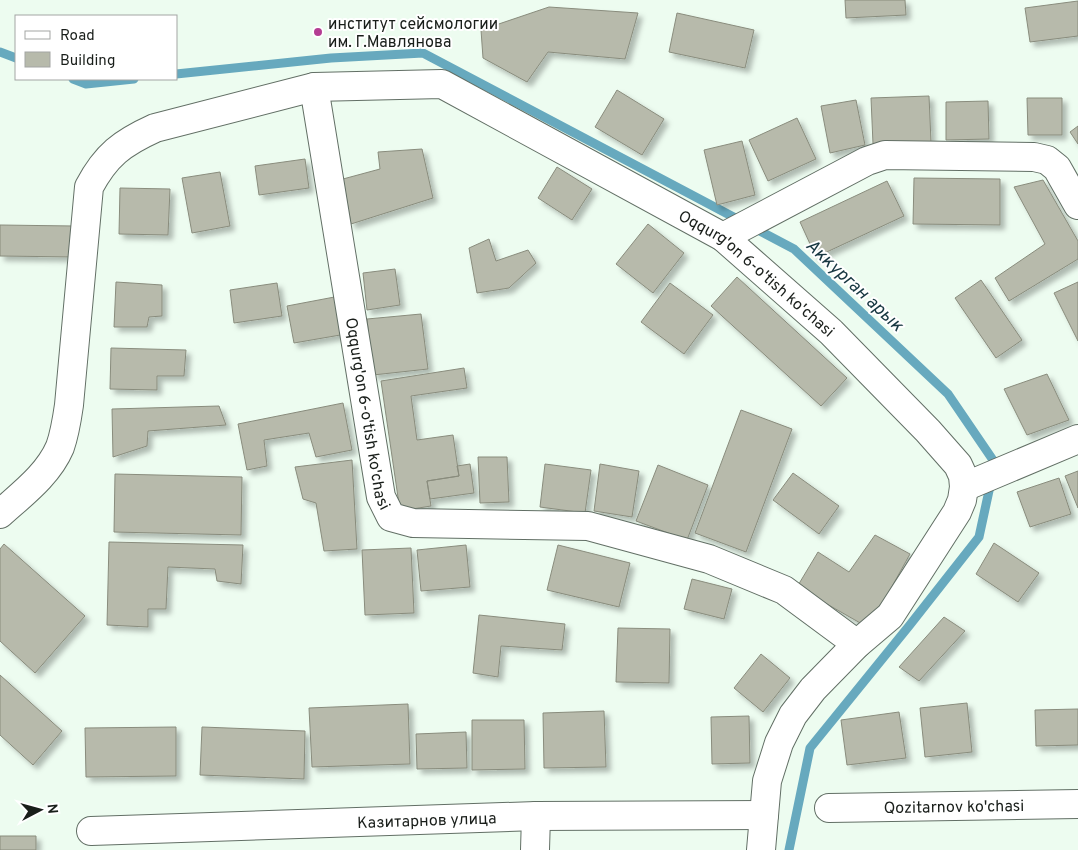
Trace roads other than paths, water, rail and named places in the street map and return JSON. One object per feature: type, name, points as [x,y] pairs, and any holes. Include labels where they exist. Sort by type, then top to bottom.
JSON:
[{"type":"street","name":"Oqqurg'on 6-o'tish ko'chasi","points":[[0,514],[47,469],[59,448],[66,427],[71,391],[89,187],[100,167],[114,152],[133,138],[155,128],[314,87],[442,84],[723,237],[831,332],[928,431],[958,465],[963,476],[964,488]]},
{"type":"street","name":"Oqqurg'on 6-o'tish ko'chasi","points":[[314,87],[381,497],[391,517],[412,523],[588,526],[598,528],[709,559],[784,590],[857,644]]},
{"type":"street","points":[[723,237],[867,161],[885,155],[1034,157],[1047,160],[1057,168],[1078,204]]},
{"type":"street","points":[[761,850],[767,781],[779,743],[793,715],[813,689],[857,644],[890,616],[957,512],[964,488],[1078,439]]},
{"type":"street","name":"Qozitarnov ko'chasi","points":[[829,808],[1078,804]]},
{"type":"street","name":"Казитарнов улица","points":[[91,831],[246,838],[536,816],[764,815]]},
{"type":"street","points":[[535,850],[536,816]]},
{"type":"waterway","name":"Аккурган арык","points":[[0,52],[15,58]]},
{"type":"waterway","name":"Аккурган арык","points":[[178,74],[331,58],[423,53],[794,249],[948,394],[995,463],[979,537],[810,748],[789,850]]},
{"type":"waterway","name":"Аккурган арык","points":[[76,80],[86,84],[124,80]]},
{"type":"place","name":"институт сейсмологии им. Г.Мавлянова","points":[[318,32]]}]
